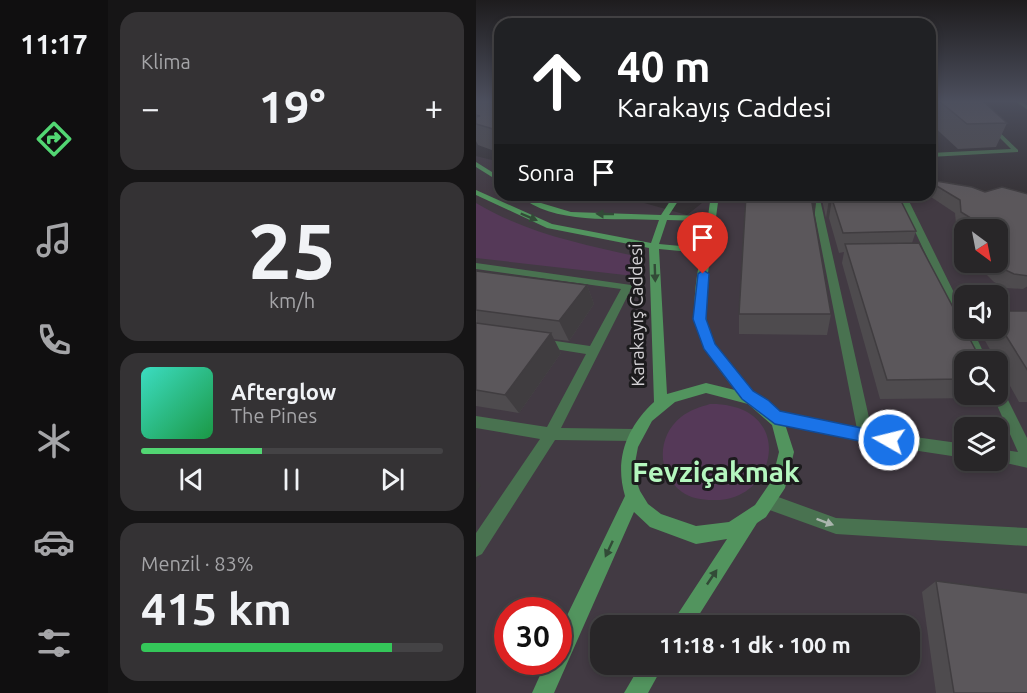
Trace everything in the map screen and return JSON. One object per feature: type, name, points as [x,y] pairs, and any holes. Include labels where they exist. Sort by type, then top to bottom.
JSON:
[{"type":"main road","points":[[476,164],[494,176]]},
{"type":"main road","points":[[476,192],[494,200]]},
{"type":"main road","points":[[496,201],[550,226],[654,246],[706,251]]},
{"type":"main road","points":[[532,201],[538,205],[571,214],[714,219]]},
{"type":"main road","name":"Karakayış Caddesi","points":[[661,404],[654,246],[664,216],[674,201]]},
{"type":"main road","points":[[715,201],[714,219],[706,251],[699,319],[709,346],[747,395]]},
{"type":"main road","points":[[687,615],[750,520],[770,502],[783,480],[787,458],[784,436],[775,417],[763,404],[729,389],[706,388],[682,393],[661,404],[645,418],[634,435],[627,455],[627,476],[633,496],[648,516],[670,529],[696,535],[724,531],[750,520]]},
{"type":"main road","points":[[572,629],[633,496]]},
{"type":"main road","points":[[543,693],[551,675]]},
{"type":"main road","points":[[635,693],[647,675]]},
{"type":"street","points":[[998,132],[1016,151]]},
{"type":"street","points":[[936,155],[1028,151]]},
{"type":"street","points":[[817,201],[834,258],[866,437]]},
{"type":"street","points":[[905,201],[954,298]]},
{"type":"street","points":[[920,256],[931,256]]},
{"type":"street","points":[[476,266],[627,287],[551,434],[476,548]]},
{"type":"street","points":[[535,342],[594,351]]},
{"type":"street","points":[[1003,405],[1028,459]]},
{"type":"street","points":[[775,417],[866,437],[954,449]]},
{"type":"street","points":[[476,422],[551,434],[634,435]]},
{"type":"street","points":[[1008,457],[1028,459]]},
{"type":"street","points":[[770,502],[836,526],[1028,537]]},
{"type":"shaded area","points":[[476,156],[494,160],[494,201],[637,201],[687,215],[704,201],[936,201],[936,199],[986,219],[954,219],[954,273],[1008,273],[1008,228],[1027,236],[1027,693],[476,693]]},
{"type":"shaded area","points":[[476,203],[537,231],[644,258],[634,276],[476,258]]},
{"type":"shaded area","points":[[710,404],[738,408],[757,419],[767,435],[769,453],[764,471],[752,487],[734,497],[708,500],[689,496],[674,484],[664,465],[664,444],[673,425],[688,412]]},
{"type":"building","points":[[936,181],[972,187],[985,192],[1002,187],[1028,194],[1028,276],[1008,271],[1008,219],[972,219],[961,212],[960,200],[936,186]]},
{"type":"building","points":[[746,201],[816,201],[812,203],[831,314],[739,314]]},
{"type":"building","points":[[833,201],[901,201],[916,231],[843,233]]},
{"type":"building","points":[[919,243],[954,309],[954,339],[970,339],[976,351],[954,351],[954,379],[887,380],[845,244]]},
{"type":"building","points":[[476,271],[587,285],[559,321],[476,310]]},
{"type":"building","points":[[1008,311],[1028,311],[1028,371],[1008,339]]},
{"type":"building","points":[[476,323],[551,333],[505,395],[476,390]]},
{"type":"building","points":[[936,581],[1028,593],[1028,693],[954,693]]},
{"type":"district","name":"Fevziçakmak","points":[[716,471]]},
{"type":"route","points":[[703,274],[699,319],[709,346],[747,395],[763,404],[775,417],[889,440]]}]
